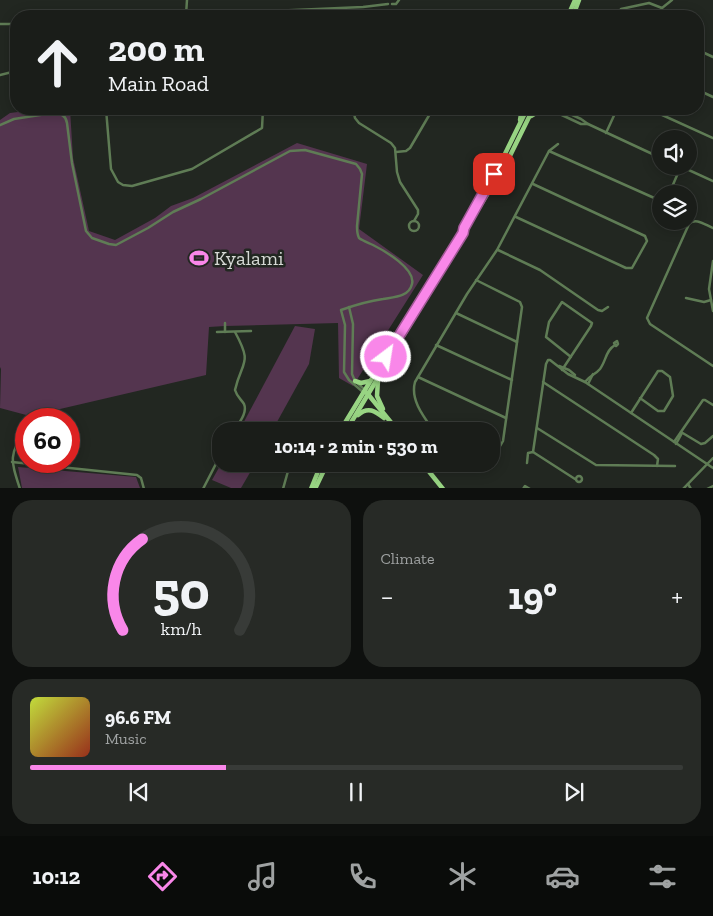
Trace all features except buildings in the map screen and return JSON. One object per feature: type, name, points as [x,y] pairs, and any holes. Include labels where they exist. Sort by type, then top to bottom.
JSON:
[{"type":"main road","points":[[517,128],[520,115]]},
{"type":"main road","points":[[463,233],[524,115]]},
{"type":"main road","points":[[352,422],[370,381],[440,275],[463,233],[505,166],[530,115]]},
{"type":"main road","points":[[528,119],[534,115]]},
{"type":"main road","points":[[346,422],[378,379],[429,289]]},
{"type":"main road","points":[[378,379],[377,396],[385,418]]},
{"type":"main road","points":[[355,381],[361,383],[370,381]]},
{"type":"main road","points":[[366,393],[389,422]]},
{"type":"main road","points":[[354,418],[362,411],[369,409],[385,418]]},
{"type":"main road","points":[[311,488],[318,472]]},
{"type":"main road","points":[[315,488],[323,472]]},
{"type":"main road","points":[[430,472],[443,488]]},
{"type":"street","points":[[297,10],[396,4],[399,0]]},
{"type":"street","points":[[620,10],[649,3],[662,8],[672,0]]},
{"type":"street","points":[[0,125],[14,119],[40,115]]},
{"type":"street","points":[[62,115],[68,122],[72,163],[86,232],[92,238],[112,245],[120,243],[173,212],[292,150],[305,150],[356,164],[362,174],[357,226],[358,235],[360,239],[376,246],[406,267],[413,281],[410,290],[402,296],[374,300],[341,310],[345,325],[344,372],[349,380],[366,393]]},
{"type":"street","points":[[106,115],[111,169],[118,182],[130,186],[192,169],[262,128],[263,115]]},
{"type":"street","points":[[354,115],[359,124],[396,148],[399,181],[418,210],[418,214],[410,224],[411,230],[415,231],[420,226],[414,221]]},
{"type":"street","points":[[396,152],[410,148],[427,115]]},
{"type":"street","points":[[562,115],[581,124],[588,124]]},
{"type":"street","points":[[570,115],[652,154]]},
{"type":"street","points":[[606,133],[615,115]]},
{"type":"street","points":[[662,115],[713,138]]},
{"type":"street","points":[[429,422],[413,396],[413,389],[418,377],[476,280],[497,250],[549,151],[558,144]]},
{"type":"street","points":[[549,151],[652,197]]},
{"type":"street","points":[[697,174],[713,181]]},
{"type":"street","points":[[516,217],[626,268],[632,268],[636,263],[647,241],[646,236],[533,184]]},
{"type":"street","points":[[713,228],[695,220],[688,226],[647,320],[650,324],[713,366]]},
{"type":"street","points":[[497,250],[540,270],[598,310],[602,311],[608,307]]},
{"type":"street","points":[[713,261],[709,282],[713,311]]},
{"type":"street","points":[[476,280],[516,300],[521,304],[522,309],[502,445],[500,446]]},
{"type":"street","points":[[686,298],[700,302],[711,300]]},
{"type":"street","points":[[564,369],[592,323],[562,302],[549,322],[546,338],[571,357]]},
{"type":"street","points":[[348,307],[353,324],[351,368],[355,381],[366,393]]},
{"type":"street","points":[[456,313],[517,342]]},
{"type":"street","points":[[225,323],[225,332]]},
{"type":"street","points":[[217,332],[251,331]]},
{"type":"street","points":[[235,332],[245,354],[244,369],[235,390],[236,395],[244,404],[245,410],[239,422]]},
{"type":"street","points":[[436,345],[512,380]]},
{"type":"street","points":[[587,383],[601,367],[610,349],[615,345]]},
{"type":"street","points":[[533,452],[543,382],[548,360],[553,360],[568,374],[587,383],[713,468]]},
{"type":"street","points":[[631,413],[640,398],[658,371],[662,371],[671,378],[673,396],[664,411],[658,411],[640,398]]},
{"type":"street","points":[[418,377],[506,418]]},
{"type":"street","points":[[543,382],[656,456],[658,459],[657,466]]},
{"type":"street","points":[[675,443],[703,400],[713,404]]},
{"type":"street","points":[[537,428],[593,464],[675,466]]},
{"type":"street","points":[[682,431],[701,444],[713,436]]},
{"type":"street","points":[[15,448],[12,453],[12,462],[20,488]]},
{"type":"street","points":[[528,462],[528,453],[533,452]]},
{"type":"street","points":[[533,452],[576,479]]},
{"type":"street","points":[[684,488],[713,458]]},
{"type":"street","points":[[12,462],[137,475],[141,478],[144,488]]},
{"type":"street","points":[[203,488],[212,471]]},
{"type":"street","points":[[283,488],[288,472]]},
{"type":"street","points":[[688,484],[691,488]]},
{"type":"street","points":[[523,488],[525,486],[530,488]]},
{"type":"street","points":[[707,488],[713,486]]},
{"type":"shaded area","name":"Kyalami","points":[[10,113],[10,115],[70,115],[73,158],[89,231],[115,240],[155,218],[171,206],[193,198],[297,143],[367,164],[359,229],[423,275],[353,386],[339,378],[338,323],[209,327],[206,375],[64,408],[15,408],[15,412],[0,408],[0,120]]},
{"type":"shaded area","points":[[295,326],[315,329],[309,364],[277,422],[244,422]]},
{"type":"shaded area","points":[[80,472],[136,477],[140,488],[22,488],[19,473]]},
{"type":"shaded area","points":[[216,472],[250,472],[241,488],[231,488],[212,480]]},
{"type":"place","name":"Kyalami","points":[[199,258]]},
{"type":"route","points":[[386,357],[435,275],[440,272],[494,174]]}]
